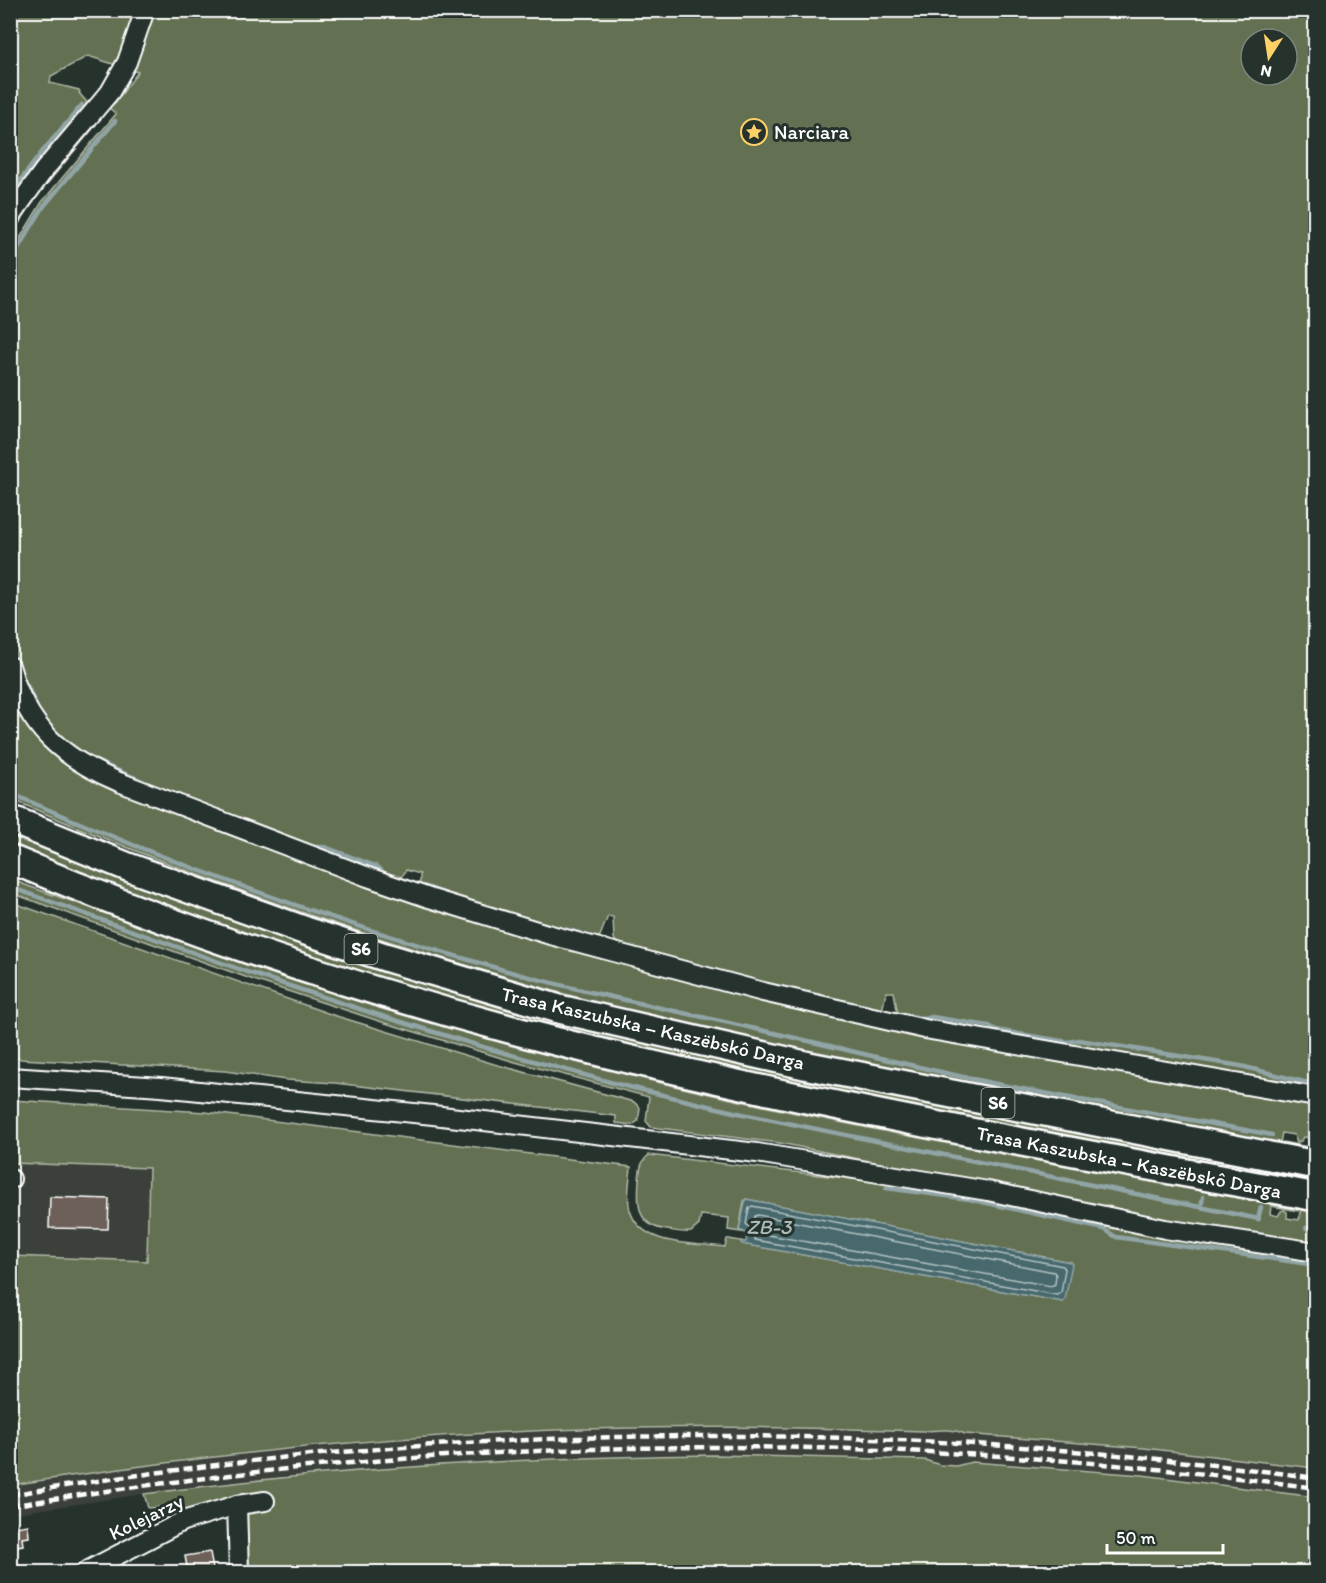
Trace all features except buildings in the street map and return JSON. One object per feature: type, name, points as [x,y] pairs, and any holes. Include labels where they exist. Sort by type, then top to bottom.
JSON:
[{"type":"highway","name":"Trasa Kaszubska – Kaszëbskô Darga","points":[[10,819],[128,867],[306,931],[559,1009],[809,1066],[1316,1164]]},
{"type":"highway","name":"Trasa Kaszubska – Kaszëbskô Darga","points":[[10,859],[116,901],[297,965],[442,1010],[551,1040],[748,1087],[862,1111],[1316,1197]]},
{"type":"street","points":[[10,217],[44,170],[110,92],[127,62],[145,10]]},
{"type":"street","points":[[10,666],[20,696],[35,723],[56,745],[81,764],[119,782],[429,898],[546,934],[830,1009],[925,1029],[1316,1097]]},
{"type":"street","points":[[10,1077],[161,1087],[433,1115],[756,1153],[988,1191],[1165,1229],[1316,1252]]},
{"type":"street","name":"Kolejarzy","points":[[85,1572],[183,1521],[237,1505],[265,1501]]},
{"type":"street","points":[[237,1505],[239,1572]]},
{"type":"shaded area","points":[[11,1163],[149,1167],[147,1261],[11,1256]]},
{"type":"shaded area","points":[[714,1427],[924,1431],[942,1429],[957,1430],[965,1434],[1072,1441],[1215,1456],[1316,1468],[1315,1497],[1142,1475],[973,1462],[956,1466],[940,1465],[925,1459],[644,1455],[441,1464],[301,1475],[184,1488],[11,1514],[11,1485],[159,1463],[436,1436],[583,1429]]},
{"type":"green space","points":[[11,11],[1315,11],[1315,1091],[995,1035],[988,1030],[932,1020],[924,1022],[898,1015],[894,992],[886,992],[883,1007],[879,1012],[618,947],[614,938],[613,917],[608,916],[600,936],[593,940],[420,886],[420,874],[406,870],[397,879],[389,878],[377,870],[118,774],[67,745],[32,705],[18,664],[11,631],[11,253],[42,202],[116,114],[108,107],[115,103],[138,72],[88,56],[51,76],[50,83],[79,90],[86,101],[86,106],[35,167],[11,201]]},
{"type":"green space","points":[[100,115],[95,126],[37,196],[11,236],[11,230],[35,194]]},
{"type":"green space","points":[[19,718],[26,719],[61,757],[551,941],[1315,1102],[1315,1150],[1282,1143],[1309,1147],[1311,1138],[1303,1137],[1297,1143],[1294,1135],[1282,1133],[1280,1143],[927,1076],[691,1027],[472,967],[316,917],[163,861],[11,799],[10,721]]},
{"type":"green space","points":[[10,831],[236,918],[1315,1176],[1315,1185],[901,1107],[563,1031],[382,980],[227,929],[11,847]]},
{"type":"green space","points":[[10,879],[219,954],[339,994],[461,1031],[584,1064],[761,1106],[1299,1209],[1298,1211],[1271,1206],[1270,1214],[1278,1216],[1284,1210],[1287,1212],[1287,1218],[1299,1220],[1301,1209],[1315,1212],[1315,1247],[1244,1237],[780,1143],[651,1127],[646,1121],[649,1097],[515,1062],[251,979],[11,893]]},
{"type":"green space","points":[[11,902],[333,1015],[494,1064],[634,1102],[640,1108],[638,1121],[632,1125],[616,1123],[616,1116],[335,1083],[286,1080],[225,1071],[21,1059],[11,1056]]},
{"type":"green space","points":[[11,1100],[205,1112],[631,1167],[628,1194],[630,1210],[636,1222],[656,1237],[670,1241],[725,1247],[729,1239],[746,1242],[741,1242],[743,1244],[1063,1302],[1070,1262],[746,1199],[739,1230],[748,1233],[728,1230],[729,1218],[701,1215],[699,1225],[691,1232],[657,1228],[644,1219],[639,1206],[638,1189],[641,1166],[649,1155],[964,1192],[1315,1258],[1315,1468],[1144,1448],[965,1434],[950,1430],[668,1427],[511,1432],[367,1441],[153,1464],[11,1485],[11,1256],[147,1261],[149,1168],[11,1163]]},
{"type":"green space","points":[[715,1455],[925,1460],[940,1465],[956,1466],[972,1462],[1142,1475],[1315,1497],[1315,1572],[250,1572],[243,1497],[186,1511],[162,1507],[148,1508],[144,1494],[287,1477],[500,1461]]},
{"type":"water","name":"ZB-3","points":[[746,1199],[1070,1262],[1072,1264],[1065,1300],[1063,1302],[742,1244],[741,1242],[746,1242],[747,1233],[739,1230]]},
{"type":"waterway","points":[[10,194],[82,105]]},
{"type":"waterway","points":[[10,261],[44,206],[115,121]]},
{"type":"waterway","points":[[27,685],[37,708]]},
{"type":"waterway","points":[[96,761],[140,780]]},
{"type":"waterway","points":[[10,793],[128,843],[249,889],[370,930],[526,976],[987,1082],[1272,1135]]},
{"type":"waterway","points":[[313,847],[325,847],[378,867],[384,873],[398,878]]},
{"type":"waterway","points":[[423,886],[446,894]]},
{"type":"waterway","points":[[10,887],[250,973],[372,1013],[617,1084],[738,1113],[1259,1219]]},
{"type":"waterway","points":[[540,923],[579,933]]},
{"type":"waterway","points":[[901,1014],[989,1026],[996,1030],[1068,1042],[1079,1040],[1241,1066],[1316,1085]]},
{"type":"waterway","points":[[886,1188],[969,1199],[1104,1229],[1116,1237],[1316,1265]]},
{"type":"waterway","points":[[1201,1207],[1203,1197]]},
{"type":"waterway","points":[[1258,1219],[1261,1207]]},
{"type":"waterway","points":[[1306,1228],[1316,1230]]},
{"type":"railway","points":[[10,1495],[172,1471],[335,1453],[499,1441],[663,1436],[827,1438],[990,1445],[1154,1458],[1316,1478]]},
{"type":"railway","points":[[10,1506],[172,1482],[335,1464],[499,1453],[662,1448],[826,1448],[990,1455],[1153,1469],[1316,1488]]},
{"type":"place","name":"Narciara","points":[[754,132]]}]
